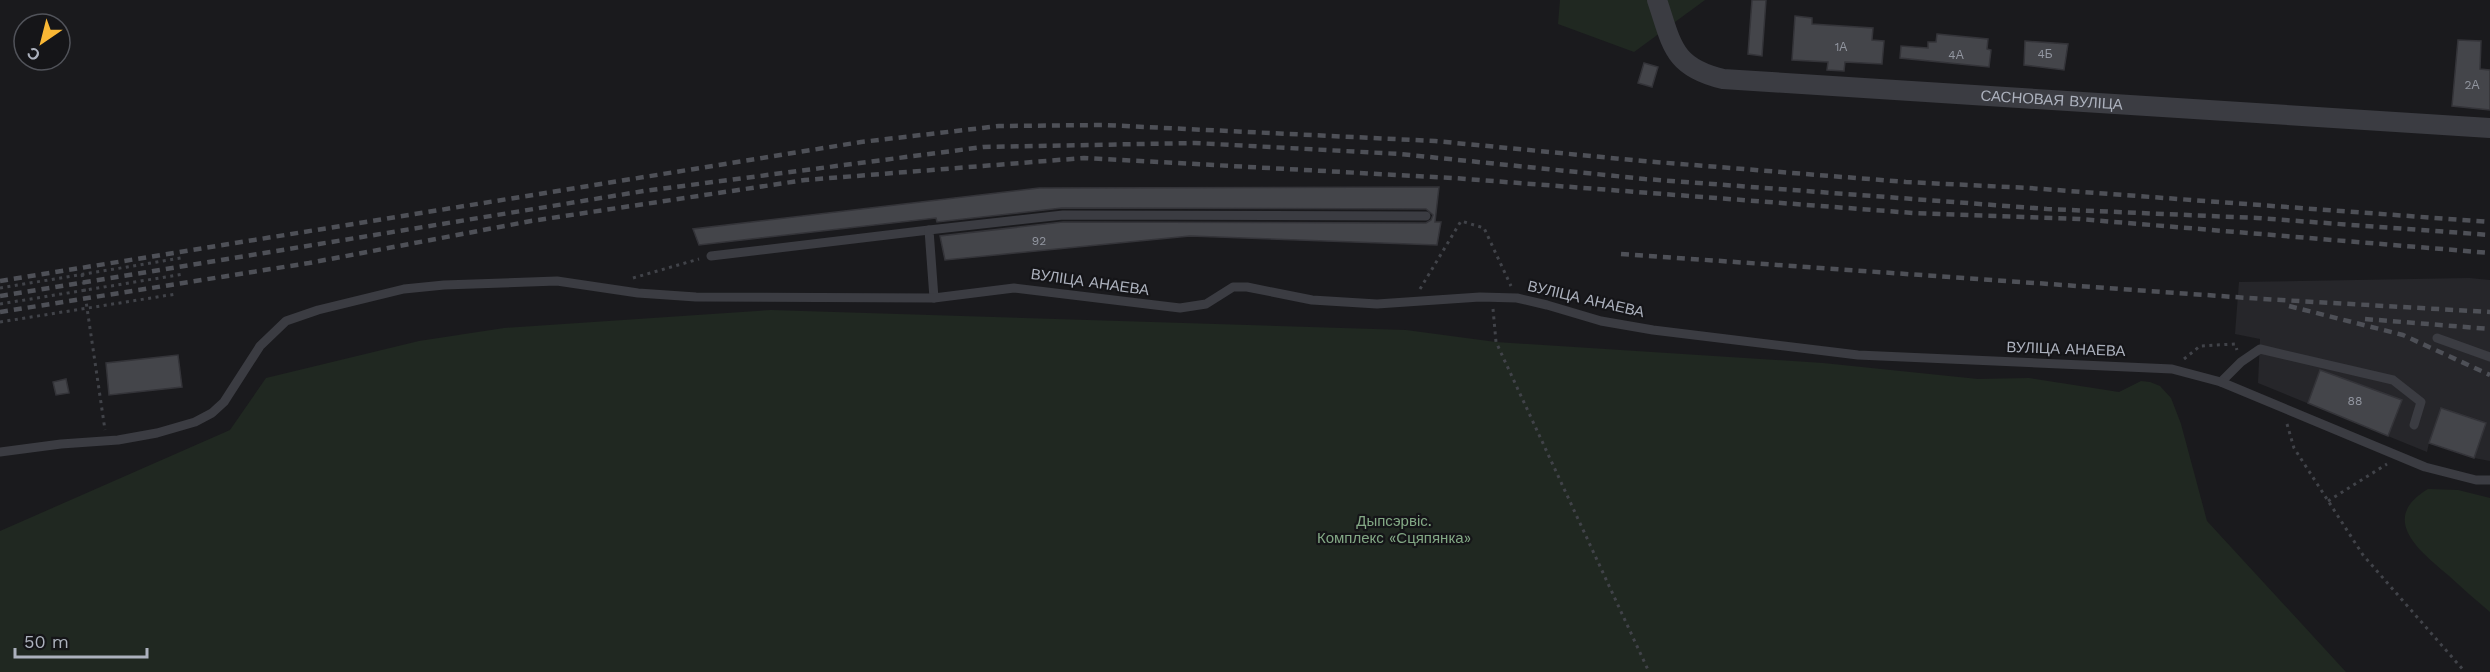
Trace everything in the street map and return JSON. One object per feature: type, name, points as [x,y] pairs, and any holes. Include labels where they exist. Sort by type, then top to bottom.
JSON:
[{"type":"street","name":"САСНОВАЯ ВУЛІЦА","points":[[1657,0],[1673,49],[1700,74],[1723,79],[2490,128]]},
{"type":"lane","points":[[711,256],[1063,215],[1425,216]]},
{"type":"lane","points":[[929,230],[934,298]]},
{"type":"lane","name":"ВУЛІЦА АНАЕВА","points":[[0,452],[107,441],[195,422],[212,413],[224,402],[260,346],[286,321],[375,295],[444,285],[557,280],[638,293],[696,297],[934,298],[1014,288],[1180,308],[1206,304],[1233,287],[1247,287],[1312,300],[1377,304],[1517,298],[1601,321],[1653,330],[1858,355],[2172,369],[2221,382],[2426,467],[2476,480],[2490,480]]},
{"type":"lane","points":[[2437,338],[2490,357]]},
{"type":"lane","points":[[2221,382],[2241,362],[2260,349],[2393,380],[2421,402],[2414,425]]},
{"type":"path","points":[[1412,301],[1461,221],[1484,228],[1517,298]]},
{"type":"path","points":[[603,287],[711,256]]},
{"type":"path","points":[[0,288],[181,258]]},
{"type":"path","points":[[82,274],[107,441]]},
{"type":"path","points":[[0,304],[184,274]]},
{"type":"path","points":[[0,322],[176,294]]},
{"type":"path","points":[[1492,298],[1496,342],[1649,672]]},
{"type":"path","points":[[2172,369],[2200,345],[2235,344],[2241,362]]},
{"type":"path","points":[[2281,407],[2294,448],[2362,555],[2465,672]]},
{"type":"path","points":[[2328,501],[2399,457]]},
{"type":"shaded area","points":[[2469,278],[2490,280],[2490,461],[2429,443],[2427,452],[2258,383],[2260,339],[2235,334],[2239,282]]},
{"type":"green space","points":[[1560,0],[1705,0],[1634,52],[1558,24]]},
{"type":"green space","name":"Дыпсэрвіс. Комплекс «Сцяпянка»","points":[[771,310],[1406,330],[1496,342],[1823,363],[1978,379],[2029,378],[2119,392],[2141,381],[2150,382],[2160,386],[2171,398],[2181,424],[2207,521],[2346,672],[0,672],[0,531],[230,430],[266,378],[419,341],[504,328]]},
{"type":"green space","points":[[2428,489],[2458,490],[2490,498],[2490,612],[2426,556],[2409,534],[2405,523],[2406,512],[2413,500]]},
{"type":"building","points":[[1752,0],[1766,0],[1762,56],[1748,54]]},
{"type":"building","points":[[1795,16],[1812,18],[1812,24],[1873,28],[1872,40],[1884,41],[1882,64],[1845,62],[1844,71],[1827,70],[1828,62],[1792,60]]},
{"type":"building","points":[[1937,34],[1988,39],[1987,49],[1991,50],[1989,67],[1900,58],[1901,46],[1928,48],[1928,42],[1936,42]]},
{"type":"building","points":[[2458,40],[2481,41],[2480,69],[2490,70],[2490,110],[2452,106]]},
{"type":"building","points":[[2025,41],[2068,44],[2064,70],[2024,65]]},
{"type":"building","points":[[1644,63],[1658,67],[1652,87],[1638,83]]},
{"type":"building","points":[[1439,187],[1435,222],[1441,222],[1437,245],[1190,236],[945,260],[940,236],[1063,222],[1426,223],[1433,215],[1426,209],[1062,208],[937,222],[936,218],[699,245],[693,229],[1039,188]]},
{"type":"building","points":[[178,355],[182,387],[109,395],[106,363]]},
{"type":"building","points":[[2320,370],[2402,400],[2388,436],[2308,403]]},
{"type":"building","points":[[66,379],[69,393],[56,395],[53,382]]},
{"type":"building","points":[[2441,408],[2486,423],[2474,458],[2429,443]]},
{"type":"railway","points":[[0,281],[861,142],[999,126],[1104,125],[1435,141],[1643,161],[1906,182],[2029,188],[2490,222]]},
{"type":"railway","points":[[0,296],[644,191],[983,147],[1195,143],[1400,154],[1645,179],[2047,209],[2257,218],[2490,235]]},
{"type":"railway","points":[[0,312],[309,263],[531,221],[805,180],[1084,158],[1453,178],[1913,213],[2079,219],[2490,253]]},
{"type":"railway","points":[[1621,254],[2263,299],[2490,312]]},
{"type":"railway","points":[[2289,306],[2403,335],[2490,375]]},
{"type":"railway","points":[[2365,319],[2490,329]]}]
